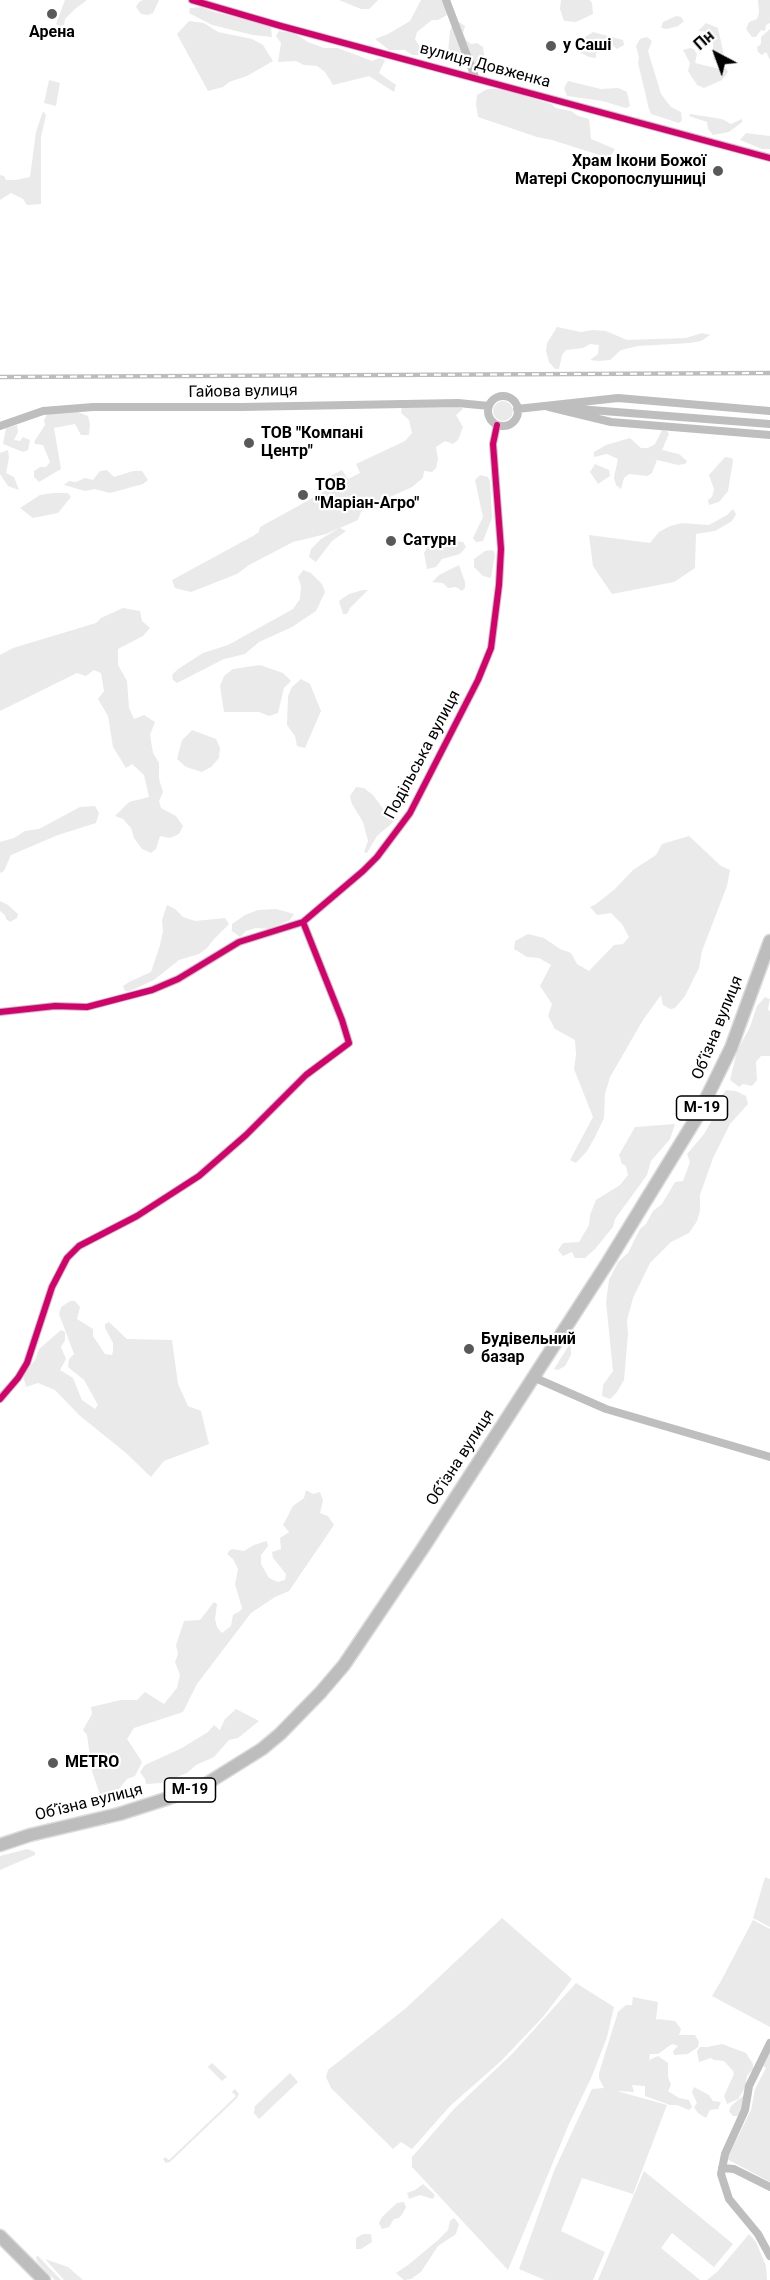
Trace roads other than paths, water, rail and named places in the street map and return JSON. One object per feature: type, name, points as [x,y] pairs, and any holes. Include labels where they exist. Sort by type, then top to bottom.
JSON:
[{"type":"highway","name":"Обʼїзна вулиця","points":[[30,1835],[119,1814],[190,1791],[239,1764],[280,1734],[316,1698],[344,1665],[423,1548],[608,1262],[697,1117],[731,1048],[770,941]]},
{"type":"highway","name":"М-19","points":[[0,1837],[30,1835]]},
{"type":"highway","name":"М-19","points":[[0,1845],[30,1835]]},
{"type":"highway","points":[[0,2236],[44,2280]]},
{"type":"street","name":"вулиця Довженка","points":[[192,0],[770,158]]},
{"type":"street","points":[[446,0],[476,77]]},
{"type":"street","points":[[504,396],[513,400],[517,409],[516,418],[510,424],[497,425],[488,415],[489,406],[495,399],[504,396]]},
{"type":"street","points":[[517,409],[618,398],[770,411]]},
{"type":"street","name":"Гайова вулиця","points":[[0,426],[43,411],[93,407],[459,403],[489,406]]},
{"type":"street","points":[[545,406],[770,424]]},
{"type":"street","points":[[545,406],[611,422],[770,435]]},
{"type":"street","name":"Подільська вулиця","points":[[0,1012],[55,1006],[87,1007],[152,990],[188,974],[239,942],[303,922],[363,871],[396,834],[411,813],[485,666],[494,630],[500,567],[500,522],[493,444],[497,425]]},
{"type":"street","points":[[0,1399],[18,1378],[27,1363],[52,1287],[67,1257],[80,1246],[138,1216],[199,1176],[246,1135],[306,1075],[348,1043],[342,1020],[303,922]]},
{"type":"street","points":[[533,1377],[606,1409],[770,1457]]},
{"type":"street","points":[[770,2043],[749,2086],[745,2110],[725,2154],[721,2181],[729,2199],[758,2234],[770,2256]]},
{"type":"street","points":[[722,2168],[734,2169],[770,2187]]},
{"type":"railway","points":[[0,377],[770,373]]},
{"type":"place","name":"Арена","points":[[52,14]]},
{"type":"place","name":"у Саші","points":[[551,46]]},
{"type":"place","name":"Храм Ікони Божої Матері Скоропослушниці","points":[[718,171]]},
{"type":"place","name":"ТОВ \"Компані Центр\"","points":[[249,443]]},
{"type":"place","name":"ТОВ \"Маріан-Агро\"","points":[[303,495]]},
{"type":"place","name":"Сатурн","points":[[391,541]]},
{"type":"place","name":"Будівельний базар","points":[[469,1349]]},
{"type":"place","name":"METRO","points":[[53,1763]]}]
